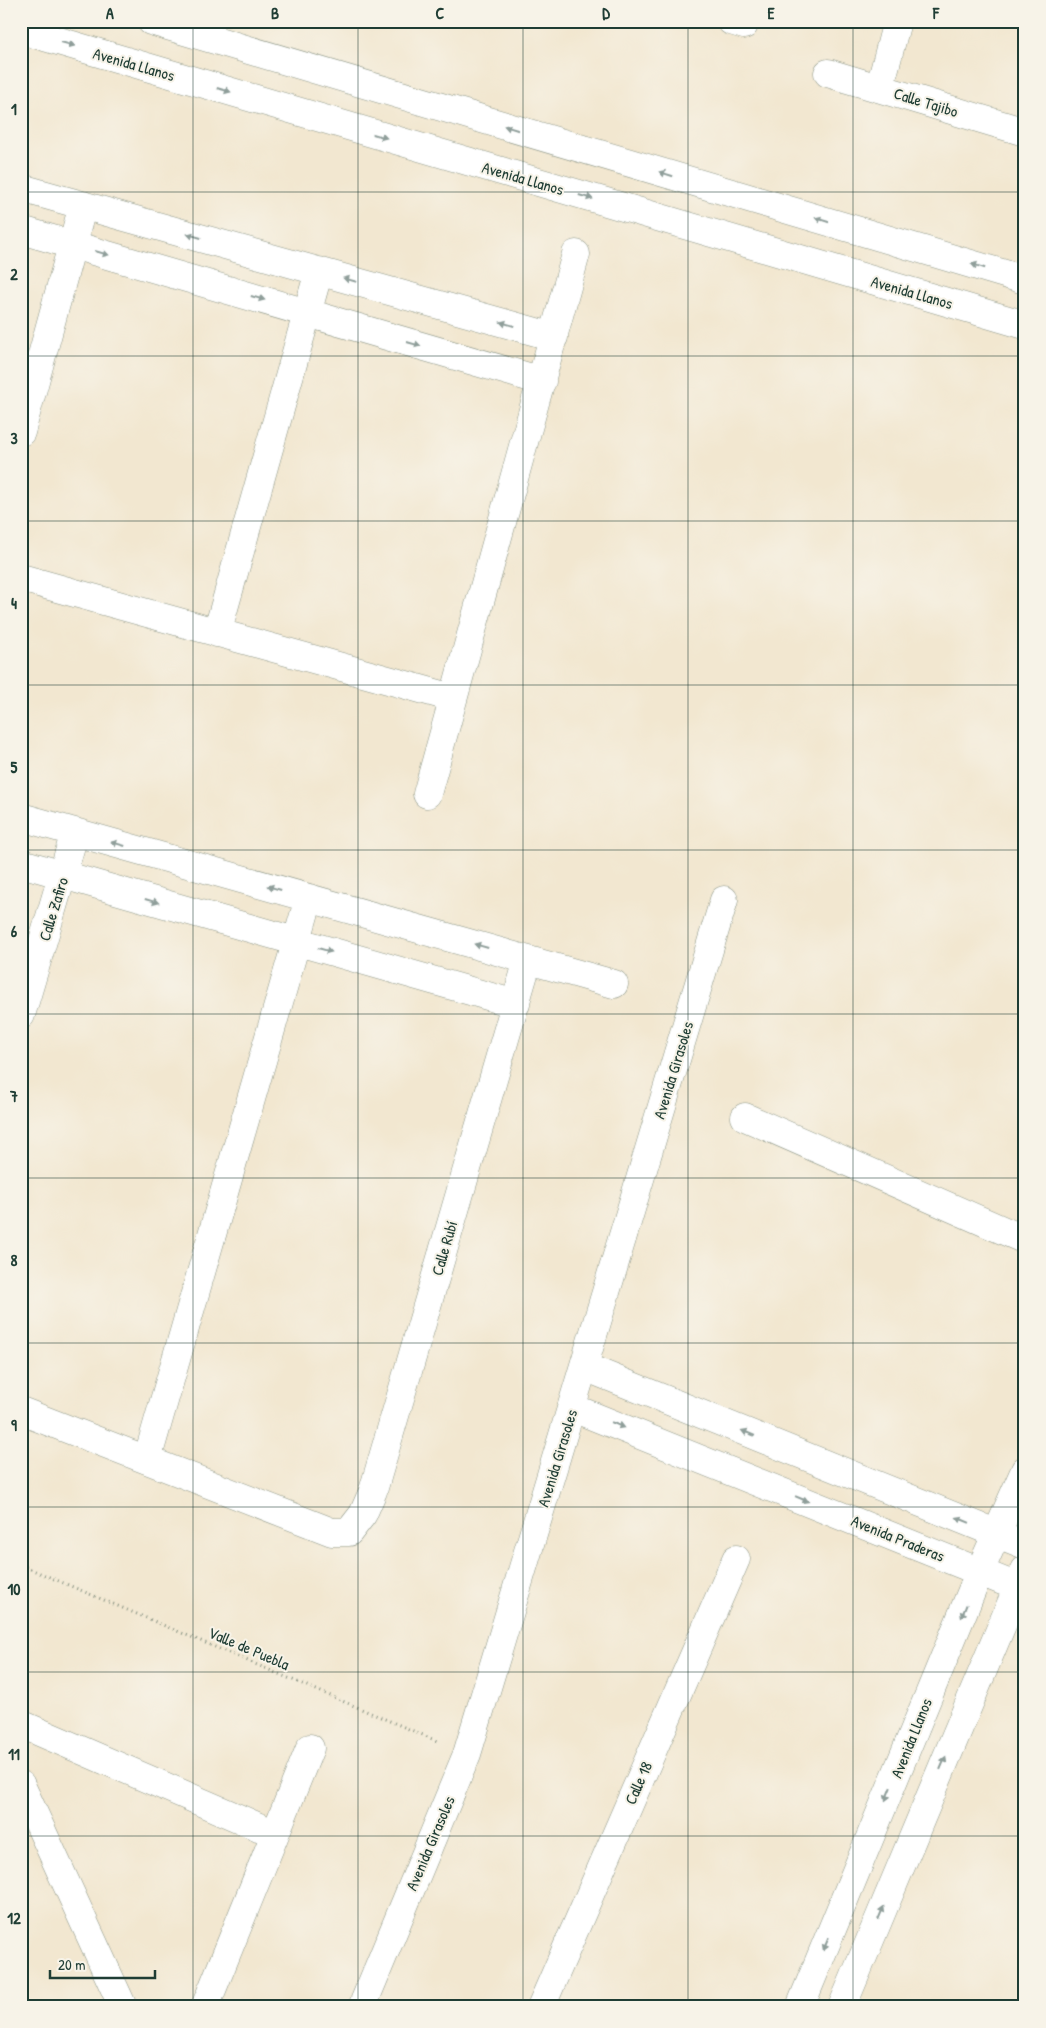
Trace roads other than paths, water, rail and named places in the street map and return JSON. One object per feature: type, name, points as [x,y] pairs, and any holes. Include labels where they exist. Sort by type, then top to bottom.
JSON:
[{"type":"street","points":[[151,21],[1025,280]]},
{"type":"street","points":[[880,87],[897,21]]},
{"type":"street","name":"Avenida Llanos","points":[[21,30],[1025,325]]},
{"type":"street","name":"Calle Tajibo","points":[[828,73],[880,87],[1025,132]]},
{"type":"street","points":[[21,188],[554,337]]},
{"type":"street","points":[[21,432],[83,206]]},
{"type":"street","points":[[21,230],[542,381]]},
{"type":"street","points":[[427,794],[576,254]]},
{"type":"street","points":[[217,633],[319,271]]},
{"type":"street","points":[[21,578],[453,698]]},
{"type":"street","points":[[21,817],[614,984]]},
{"type":"street","name":"Calle Zafiro","points":[[21,1015],[64,875],[75,832]]},
{"type":"street","points":[[21,863],[516,1004]]},
{"type":"street","points":[[21,1411],[147,1460],[309,898]]},
{"type":"street","name":"Avenida Girasoles","points":[[362,2007],[467,1754],[573,1408],[724,900]]},
{"type":"street","name":"Calle Rubí","points":[[147,1460],[332,1532],[350,1532],[364,1514],[373,1490],[528,960]]},
{"type":"street","points":[[746,1117],[1025,1240]]},
{"type":"street","points":[[585,1367],[1025,1545]]},
{"type":"street","name":"Avenida Praderas","points":[[573,1408],[772,1486],[980,1571],[1022,1582]]},
{"type":"street","points":[[772,1486],[786,1448]]},
{"type":"street","name":"Avenida Llanos","points":[[800,2007],[980,1571],[1025,1470]]},
{"type":"street","name":"Calle 18","points":[[541,2007],[736,1559]]},
{"type":"street","points":[[842,2007],[1022,1582]]},
{"type":"street","points":[[21,1724],[275,1834]]},
{"type":"street","points":[[205,2007],[310,1748]]},
{"type":"street","points":[[21,1785],[123,2007]]}]
